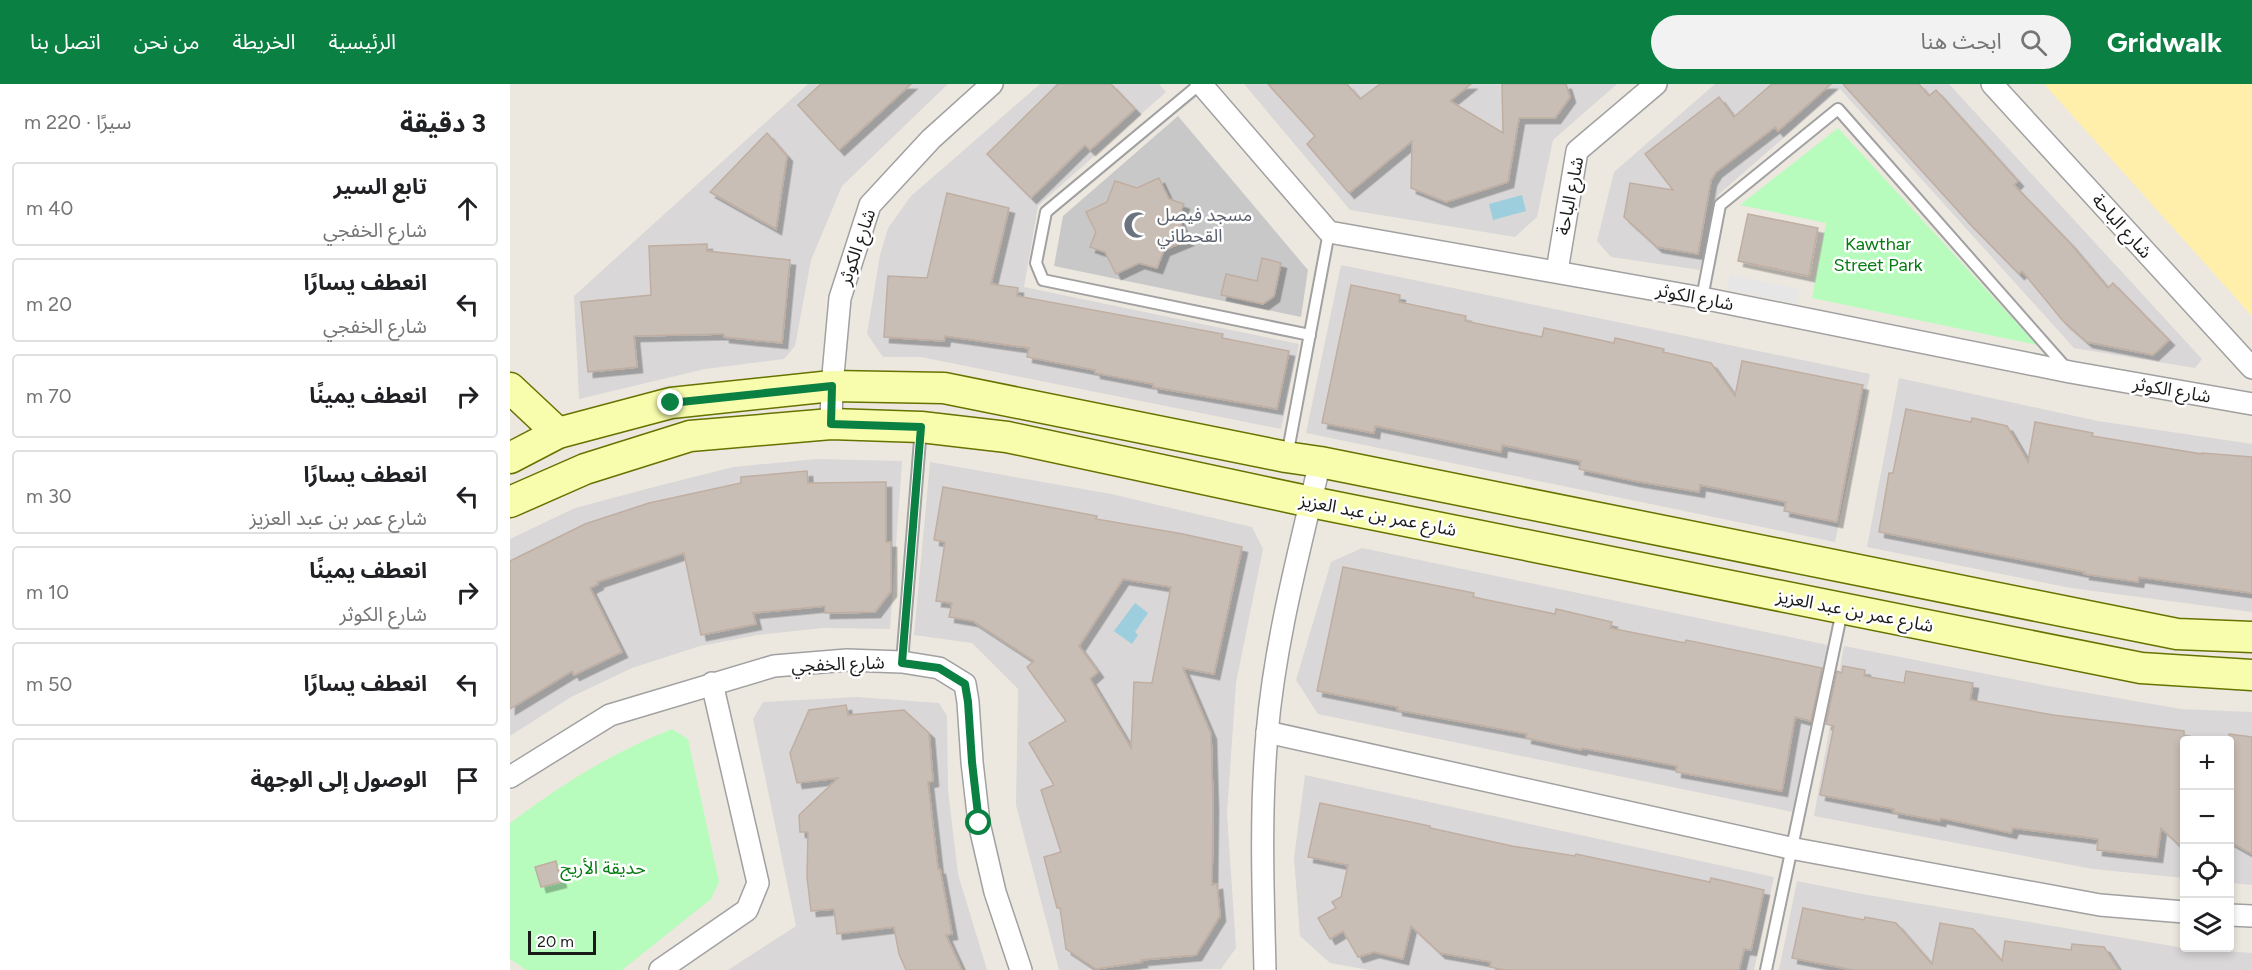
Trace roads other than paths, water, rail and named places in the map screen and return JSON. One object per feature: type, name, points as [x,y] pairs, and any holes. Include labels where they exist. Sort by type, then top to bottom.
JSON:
[{"type":"street","name":"شارع الكوثر","points":[[831,424],[840,298],[870,205],[931,139],[992,84]]},
{"type":"street","points":[[1200,84],[1329,232]]},
{"type":"street","name":"شارع الباحة","points":[[1557,271],[1577,151],[1656,84]]},
{"type":"street","name":"شارع الباحة","points":[[1992,84],[2252,368]]},
{"type":"street","name":"شارع الكوثر","points":[[1329,232],[1702,298],[2070,372],[2252,404]]},
{"type":"street","points":[[510,458],[558,433],[671,403],[832,386],[944,388],[2177,634],[2252,637]]},
{"type":"street","points":[[510,388],[558,433]]},
{"type":"street","name":"شارع عمر بن عبد العزيز","points":[[510,502],[585,469],[690,436],[831,424],[921,427],[1007,437],[1311,502],[2141,668],[2252,675]]},
{"type":"street","points":[[1265,970],[1261,837],[1267,732],[1295,559],[1320,462]]},
{"type":"street","name":"شارع الخفجي","points":[[510,777],[610,715],[774,666],[847,660],[939,668],[965,684],[979,823],[995,892],[1021,970]]},
{"type":"street","points":[[660,970],[747,910],[758,883],[745,836],[712,684]]},
{"type":"street","points":[[1267,732],[1790,849],[2100,906],[2180,912]]},
{"type":"street","points":[[2234,915],[2252,916]]},
{"type":"lane","points":[[1200,84],[1046,212],[1036,263],[1043,280],[1310,335]]},
{"type":"lane","points":[[1702,298],[1720,205],[1838,109],[2070,372]]},
{"type":"lane","points":[[1286,457],[1329,232]]},
{"type":"lane","points":[[902,663],[921,427]]},
{"type":"lane","points":[[1766,970],[1842,608]]},
{"type":"water","points":[[1522,195],[1526,211],[1493,220],[1489,204]]},
{"type":"water","points":[[1135,603],[1148,613],[1135,632],[1138,635],[1132,644],[1114,631]]},
{"type":"place","name":"مسجد فيصل القحطاني","points":[[1137,225]]},
{"type":"park label","name":"Kawthar Street Park","points":[[1878,254]]},
{"type":"park label","name":"حديقة الأريج","points":[[603,868]]}]
